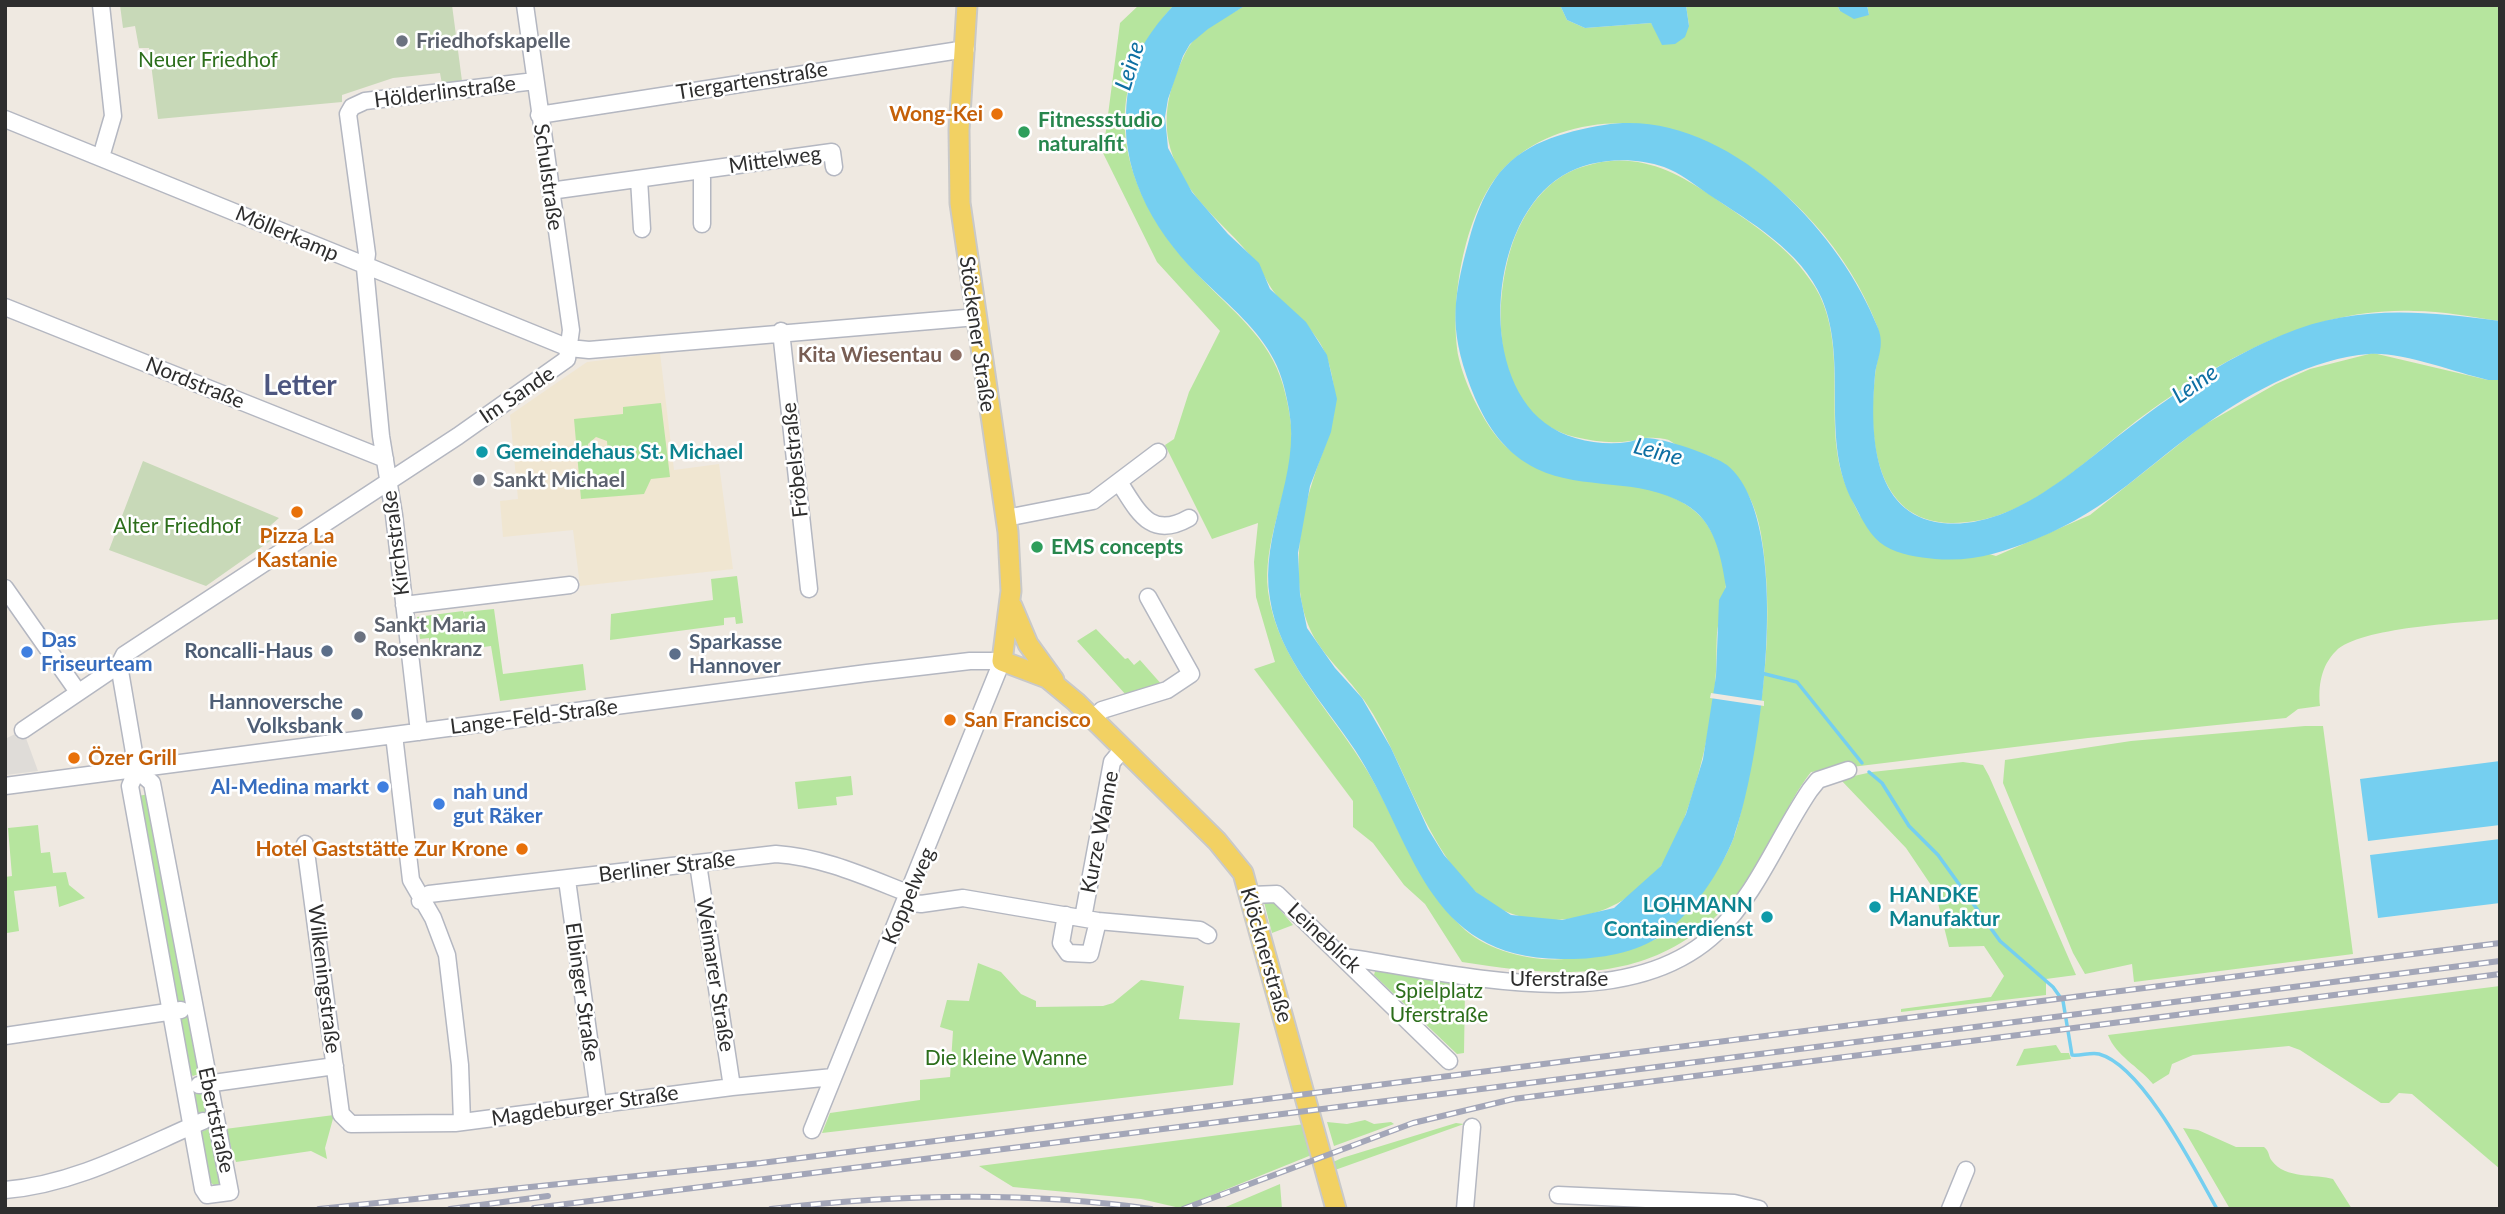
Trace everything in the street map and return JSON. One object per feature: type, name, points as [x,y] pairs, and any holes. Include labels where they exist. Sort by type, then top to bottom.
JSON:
[{"type":"main road","name":"Stöckener Straße","points":[[967,5],[958,153],[962,229],[1006,518],[1011,603],[1002,661]]},
{"type":"main road","points":[[1011,603],[1028,644],[1059,686]]},
{"type":"main road","name":"Lange-Feld-Straße","points":[[1002,661],[1037,673],[1059,686]]},
{"type":"main road","name":"Klöcknerstraße","points":[[1059,686],[1235,861],[1251,895],[1336,1209]]},
{"type":"street","points":[[101,5],[113,116],[101,156]]},
{"type":"street","name":"Schulstraße","points":[[526,5],[570,330],[569,348]]},
{"type":"street","name":"Tiergartenstraße","points":[[539,115],[966,49]]},
{"type":"street","name":"Hölderlinstraße","points":[[365,268],[367,254],[348,126],[348,114],[352,107],[365,101],[535,81]]},
{"type":"street","name":"Möllerkamp","points":[[5,119],[101,156],[365,268],[569,348]]},
{"type":"street","name":"Mittelweg","points":[[550,191],[832,152],[834,167]]},
{"type":"street","name":"Mittelweg","points":[[702,170],[702,224]]},
{"type":"street","points":[[639,179],[642,229]]},
{"type":"street","name":"Kirchstraße","points":[[365,268],[385,459],[419,732]]},
{"type":"street","name":"Nordstraße","points":[[5,307],[385,459]]},
{"type":"street","name":"Im Sande","points":[[23,730],[119,665],[124,655],[562,364],[569,348],[589,350],[781,331],[977,317]]},
{"type":"street","name":"Fröbelstraße","points":[[781,331],[809,589]]},
{"type":"street","points":[[1006,518],[1093,501],[1158,452]]},
{"type":"street","points":[[1119,482],[1140,515],[1148,521],[1168,527],[1189,518]]},
{"type":"street","points":[[404,605],[570,585]]},
{"type":"street","points":[[7,592],[78,692]]},
{"type":"street","points":[[1094,718],[1102,710],[1167,690],[1191,674],[1148,597]]},
{"type":"street","name":"Lange-Feld-Straße","points":[[5,786],[136,771],[867,673],[970,661],[1002,661]]},
{"type":"street","name":"Koppelweg","points":[[812,1129],[1002,661]]},
{"type":"street","name":"Ebertstraße","points":[[119,665],[136,771],[130,786],[203,1189],[207,1195],[230,1192],[152,783],[136,771]]},
{"type":"street","points":[[394,735],[411,880],[433,918],[447,955],[460,1065],[462,1122]]},
{"type":"street","name":"Kurze Wanne","points":[[1066,915],[1061,943],[1068,953],[1090,954],[1091,920],[1112,762],[1123,749]]},
{"type":"street","name":"Uferstraße","points":[[1344,957],[1531,983],[1606,981],[1641,974],[1692,951],[1717,931],[1765,869],[1818,780],[1848,770]]},
{"type":"street","name":"Wilkeningstraße","points":[[305,844],[341,1114]]},
{"type":"street","name":"Berliner Straße","points":[[421,901],[429,894],[776,854],[803,856],[908,898]]},
{"type":"street","name":"Weimarer Straße","points":[[698,864],[732,1087]]},
{"type":"street","name":"Elbinger Straße","points":[[567,880],[598,1103]]},
{"type":"street","name":"Leineblick","points":[[1251,895],[1277,894],[1449,1060]]},
{"type":"street","points":[[908,898],[921,904],[963,898],[1091,920],[1200,930],[1208,935]]},
{"type":"street","points":[[5,1036],[194,1008]]},
{"type":"street","points":[[186,1086],[335,1066]]},
{"type":"street","name":"Magdeburger Straße","points":[[341,1114],[351,1124],[419,1126],[833,1077]]},
{"type":"street","points":[[5,1189],[53,1183],[87,1173],[215,1116]]},
{"type":"street","points":[[1465,1209],[1472,1126]]},
{"type":"street","points":[[1950,1209],[1966,1170]]},
{"type":"street","points":[[1558,1195],[1635,1203],[1734,1203],[1759,1209]]},
{"type":"shaded area","points":[[660,353],[674,470],[719,464],[733,569],[580,586],[573,530],[503,537],[500,501],[518,499],[510,415],[587,362]]},
{"type":"shaded area","points":[[23,730],[38,771],[5,775],[5,739]]},
{"type":"green space","name":"Neuer Friedhof","points":[[120,5],[452,5],[462,81],[442,84],[440,73],[393,78],[342,95],[342,102],[158,119],[149,48],[139,48],[135,26],[123,28]]},
{"type":"green space","points":[[1139,5],[1174,5],[1148,39],[1132,74],[1125,109],[1126,144],[1135,178],[1151,212],[1172,245],[1248,326],[1269,353],[1277,368],[1287,402],[1291,454],[1267,573],[1273,616],[1295,664],[1368,772],[1432,891],[1461,926],[1500,950],[1533,958],[1565,959],[1620,950],[1660,937],[1668,931],[1708,883],[1726,856],[1734,837],[1753,753],[1763,691],[1767,628],[1765,565],[1759,522],[1750,499],[1737,478],[1720,462],[1667,439],[1595,441],[1575,437],[1548,426],[1528,408],[1514,385],[1505,359],[1501,302],[1505,274],[1516,235],[1537,198],[1557,179],[1582,167],[1617,160],[1634,161],[1666,170],[1712,196],[1781,247],[1815,287],[1830,325],[1838,460],[1860,516],[1996,556],[2090,515],[2202,426],[2276,384],[2310,369],[2373,353],[2488,380],[2500,380],[2500,619],[2389,631],[2348,643],[2336,651],[2324,670],[2320,684],[2320,706],[2298,709],[2286,718],[2088,738],[1811,772],[1750,878],[1720,913],[1688,938],[1656,956],[1621,966],[1585,971],[1546,972],[1462,962],[1425,904],[1404,885],[1373,843],[1353,827],[1353,801],[1254,669],[1275,662],[1256,597],[1254,562],[1258,523],[1212,539],[1165,445],[1174,439],[1189,392],[1220,331],[1157,262],[1103,153],[1120,23]]},
{"type":"green space","points":[[1246,5],[1560,5],[1567,20],[1585,28],[1651,23],[1657,31],[1689,26],[1686,5],[1837,5],[1840,11],[1869,15],[1867,5],[2500,5],[2500,321],[2435,312],[2375,312],[2299,329],[2228,361],[2194,381],[2026,504],[1977,521],[1951,523],[1925,519],[1906,508],[1891,492],[1876,448],[1873,399],[1880,345],[1877,326],[1865,298],[1833,247],[1792,201],[1745,163],[1719,148],[1667,128],[1610,123],[1582,127],[1531,147],[1508,164],[1493,182],[1481,203],[1463,256],[1458,283],[1456,336],[1459,359],[1469,389],[1491,429],[1517,455],[1542,467],[1570,475],[1657,491],[1682,502],[1702,518],[1711,531],[1722,556],[1726,582],[1717,633],[1715,685],[1700,770],[1690,803],[1668,855],[1643,885],[1612,906],[1574,918],[1529,918],[1493,905],[1464,880],[1441,848],[1420,811],[1384,734],[1364,700],[1321,648],[1307,621],[1299,582],[1301,530],[1313,480],[1332,424],[1335,397],[1329,364],[1314,334],[1277,296],[1253,259],[1191,190],[1175,163],[1168,135],[1170,92],[1188,48],[1209,28]]},
{"type":"green space","points":[[661,403],[670,477],[651,479],[644,494],[581,499],[574,419],[623,414],[623,407]],"holes":[[[596,437],[607,441],[608,454],[601,459],[594,458],[588,450],[588,444]]]},
{"type":"green space","name":"Alter Friedhof","points":[[143,461],[279,518],[264,531],[270,541],[206,586],[109,550]]},
{"type":"green space","points":[[737,576],[743,623],[736,624],[735,617],[724,618],[724,625],[610,640],[611,614],[713,600],[711,579]]},
{"type":"green space","points":[[494,609],[503,674],[583,664],[586,690],[500,701],[491,646],[469,649],[468,643],[431,648],[429,638],[420,639],[417,617],[463,611],[465,617],[464,612]]},
{"type":"green space","points":[[1096,629],[1125,659],[1128,658],[1134,665],[1140,660],[1163,686],[1127,696],[1077,641]]},
{"type":"green space","points":[[2323,726],[2353,954],[2134,982],[2132,964],[2085,974],[2073,953],[2003,783],[2005,760],[2131,741]]},
{"type":"green space","points":[[1963,762],[1983,765],[1989,776],[2076,975],[2046,979],[2046,995],[1901,1012],[1901,1009],[1991,997],[2004,976],[1984,946],[1949,947],[1935,891],[1906,848],[1840,779],[1872,772]]},
{"type":"green space","points":[[851,776],[853,795],[836,797],[837,805],[798,809],[795,782]]},
{"type":"green space","points":[[149,794],[187,1001],[182,1004],[176,1002],[138,796]]},
{"type":"green space","points":[[38,825],[41,853],[50,852],[53,873],[66,872],[69,885],[85,898],[59,907],[56,886],[14,891],[19,931],[7,933],[5,941],[5,877],[12,876],[8,828]]},
{"type":"green space","points":[[1271,899],[1293,925],[1272,933],[1264,902]]},
{"type":"green space","name":"Die kleine Wanne","points":[[978,963],[1001,972],[1021,994],[1036,1001],[1036,1007],[1103,1006],[1113,1003],[1141,980],[1184,986],[1179,1019],[1240,1023],[1233,1085],[822,1133],[830,1113],[920,1100],[920,1080],[950,1077],[953,1031],[940,1027],[947,1000],[969,1001]]},
{"type":"green space","name":"Spielplatz Uferstraße","points":[[1376,968],[1455,980],[1454,985],[1465,988],[1464,1053],[1457,1054],[1374,975]]},
{"type":"green space","points":[[2500,986],[2500,1169],[2412,1094],[2399,1093],[2389,1103],[2381,1103],[2300,1050],[2289,1046],[2193,1055],[2172,1064],[2169,1074],[2153,1084],[2122,1055],[2108,1035]]},
{"type":"green space","points":[[189,1015],[201,1073],[193,1076],[190,1074],[180,1019]]},
{"type":"green space","points":[[2056,1045],[2061,1053],[2069,1053],[2071,1059],[2016,1066],[2024,1049]]},
{"type":"green space","points":[[202,1092],[207,1110],[203,1115],[196,1115],[191,1093]]},
{"type":"green space","points":[[334,1115],[325,1148],[327,1159],[311,1151],[236,1162],[225,1129]]},
{"type":"green space","points":[[1365,1120],[1374,1124],[1394,1124],[1334,1146],[1327,1122],[1347,1124]]},
{"type":"green space","points":[[1456,1123],[1464,1124],[1335,1170],[1333,1162],[1342,1158]]},
{"type":"green space","points":[[1305,1124],[1314,1154],[1180,1208],[1141,1199],[1013,1187],[979,1166]]},
{"type":"green space","points":[[215,1126],[224,1182],[216,1187],[209,1181],[201,1132]]},
{"type":"green space","points":[[2183,1128],[2198,1130],[2236,1147],[2264,1147],[2272,1161],[2285,1171],[2333,1179],[2352,1209],[2230,1209]]},
{"type":"green space","points":[[1280,1184],[1282,1209],[1221,1209]]},
{"type":"water","name":"Leine","points":[[1174,5],[1246,5],[1208,29],[1190,44],[1183,56],[1168,99],[1165,117],[1168,148],[1192,192],[1228,234],[1259,263],[1270,289],[1306,322],[1327,355],[1337,399],[1331,432],[1310,486],[1298,553],[1300,594],[1307,628],[1335,668],[1362,698],[1391,748],[1428,829],[1444,855],[1476,892],[1511,915],[1562,920],[1614,908],[1661,866],[1686,814],[1703,759],[1716,676],[1719,600],[1726,587],[1715,540],[1695,511],[1685,504],[1649,490],[1573,480],[1537,469],[1516,456],[1499,439],[1475,398],[1457,337],[1456,302],[1463,263],[1476,216],[1490,186],[1505,167],[1530,148],[1558,136],[1589,128],[1648,124],[1691,135],[1732,155],[1771,182],[1805,215],[1835,251],[1860,290],[1878,328],[1881,346],[1875,375],[1873,420],[1880,467],[1888,487],[1901,504],[1919,517],[1942,523],[1970,522],[1997,516],[2024,504],[2074,471],[2192,383],[2282,335],[2336,318],[2363,314],[2417,313],[2500,321],[2500,380],[2488,380],[2413,359],[2383,354],[2327,362],[2285,378],[2226,410],[2107,500],[2062,527],[2011,548],[1975,558],[1949,560],[1909,555],[1896,552],[1875,538],[1860,516],[1844,480],[1838,455],[1830,324],[1822,299],[1801,266],[1757,227],[1687,179],[1664,167],[1639,161],[1599,162],[1562,176],[1538,197],[1519,226],[1507,260],[1501,296],[1502,334],[1509,369],[1523,399],[1545,423],[1563,434],[1607,443],[1652,438],[1699,452],[1727,465],[1748,494],[1761,536],[1767,588],[1766,644],[1762,702],[1744,802],[1728,850],[1695,904],[1662,935],[1627,951],[1574,959],[1515,954],[1479,939],[1451,917],[1429,889],[1355,750],[1304,679],[1275,620],[1268,575],[1270,551],[1290,458],[1291,434],[1289,410],[1281,378],[1274,360],[1260,338],[1188,265],[1159,227],[1137,184],[1126,138],[1127,97],[1134,67],[1145,42]]},
{"type":"water","points":[[1560,5],[1686,5],[1689,26],[1685,37],[1675,44],[1662,45],[1651,23],[1585,28],[1567,20]]},
{"type":"water","points":[[1837,5],[1867,5],[1869,15],[1854,19],[1840,11]]},
{"type":"water","points":[[2500,761],[2500,825],[2368,841],[2360,779]]},
{"type":"water","points":[[2500,839],[2500,903],[2378,918],[2370,855]]},
{"type":"pier","points":[[1711,693],[1764,701],[1764,706],[1710,698]]},
{"type":"waterway","points":[[1761,673],[1797,682],[1862,763]]},
{"type":"waterway","points":[[1869,772],[1882,783],[1909,826],[1938,855],[2000,941],[2053,987],[2063,1001],[2072,1055],[2099,1054],[2116,1063],[2133,1078],[2166,1121],[2217,1209]]},
{"type":"railway","points":[[319,1209],[761,1163],[2500,943]]},
{"type":"railway","points":[[534,1208],[2500,961]]},
{"type":"railway","points":[[1183,1209],[1413,1123],[1513,1099],[2500,974]]},
{"type":"railway","points":[[450,1209],[548,1196]]},
{"type":"railway","points":[[771,1209],[867,1200],[961,1197],[1056,1199],[1151,1209]]},
{"type":"place","name":"Friedhofskapelle","points":[[402,41]]},
{"type":"place","name":"Wong-Kei","points":[[997,114]]},
{"type":"place","name":"Fitnessstudio naturalfit","points":[[1024,132]]},
{"type":"place","name":"Kita Wiesentau","points":[[956,355]]},
{"type":"place","name":"Gemeindehaus St. Michael","points":[[482,452]]},
{"type":"place","name":"Sankt Michael","points":[[479,480]]},
{"type":"place","name":"Pizza La Kastanie","points":[[297,512]]},
{"type":"place","name":"EMS concepts","points":[[1037,547]]},
{"type":"place","name":"Sankt Maria Rosenkranz","points":[[360,637]]},
{"type":"place","name":"Roncalli-Haus","points":[[327,651]]},
{"type":"place","name":"Das Friseurteam","points":[[27,652]]},
{"type":"place","name":"Sparkasse Hannover","points":[[675,654]]},
{"type":"place","name":"Hannoversche Volksbank","points":[[357,714]]},
{"type":"place","name":"San Francisco","points":[[950,720]]},
{"type":"place","name":"Özer Grill","points":[[74,758]]},
{"type":"place","name":"Al-Medina markt","points":[[383,787]]},
{"type":"place","name":"nah und gut Räker","points":[[439,804]]},
{"type":"place","name":"Hotel Gaststätte Zur Krone","points":[[522,849]]},
{"type":"place","name":"HANDKE Manufaktur","points":[[1875,907]]},
{"type":"place","name":"LOHMANN Containerdienst","points":[[1767,917]]},
{"type":"district","name":"Letter","points":[[300,386]]}]
